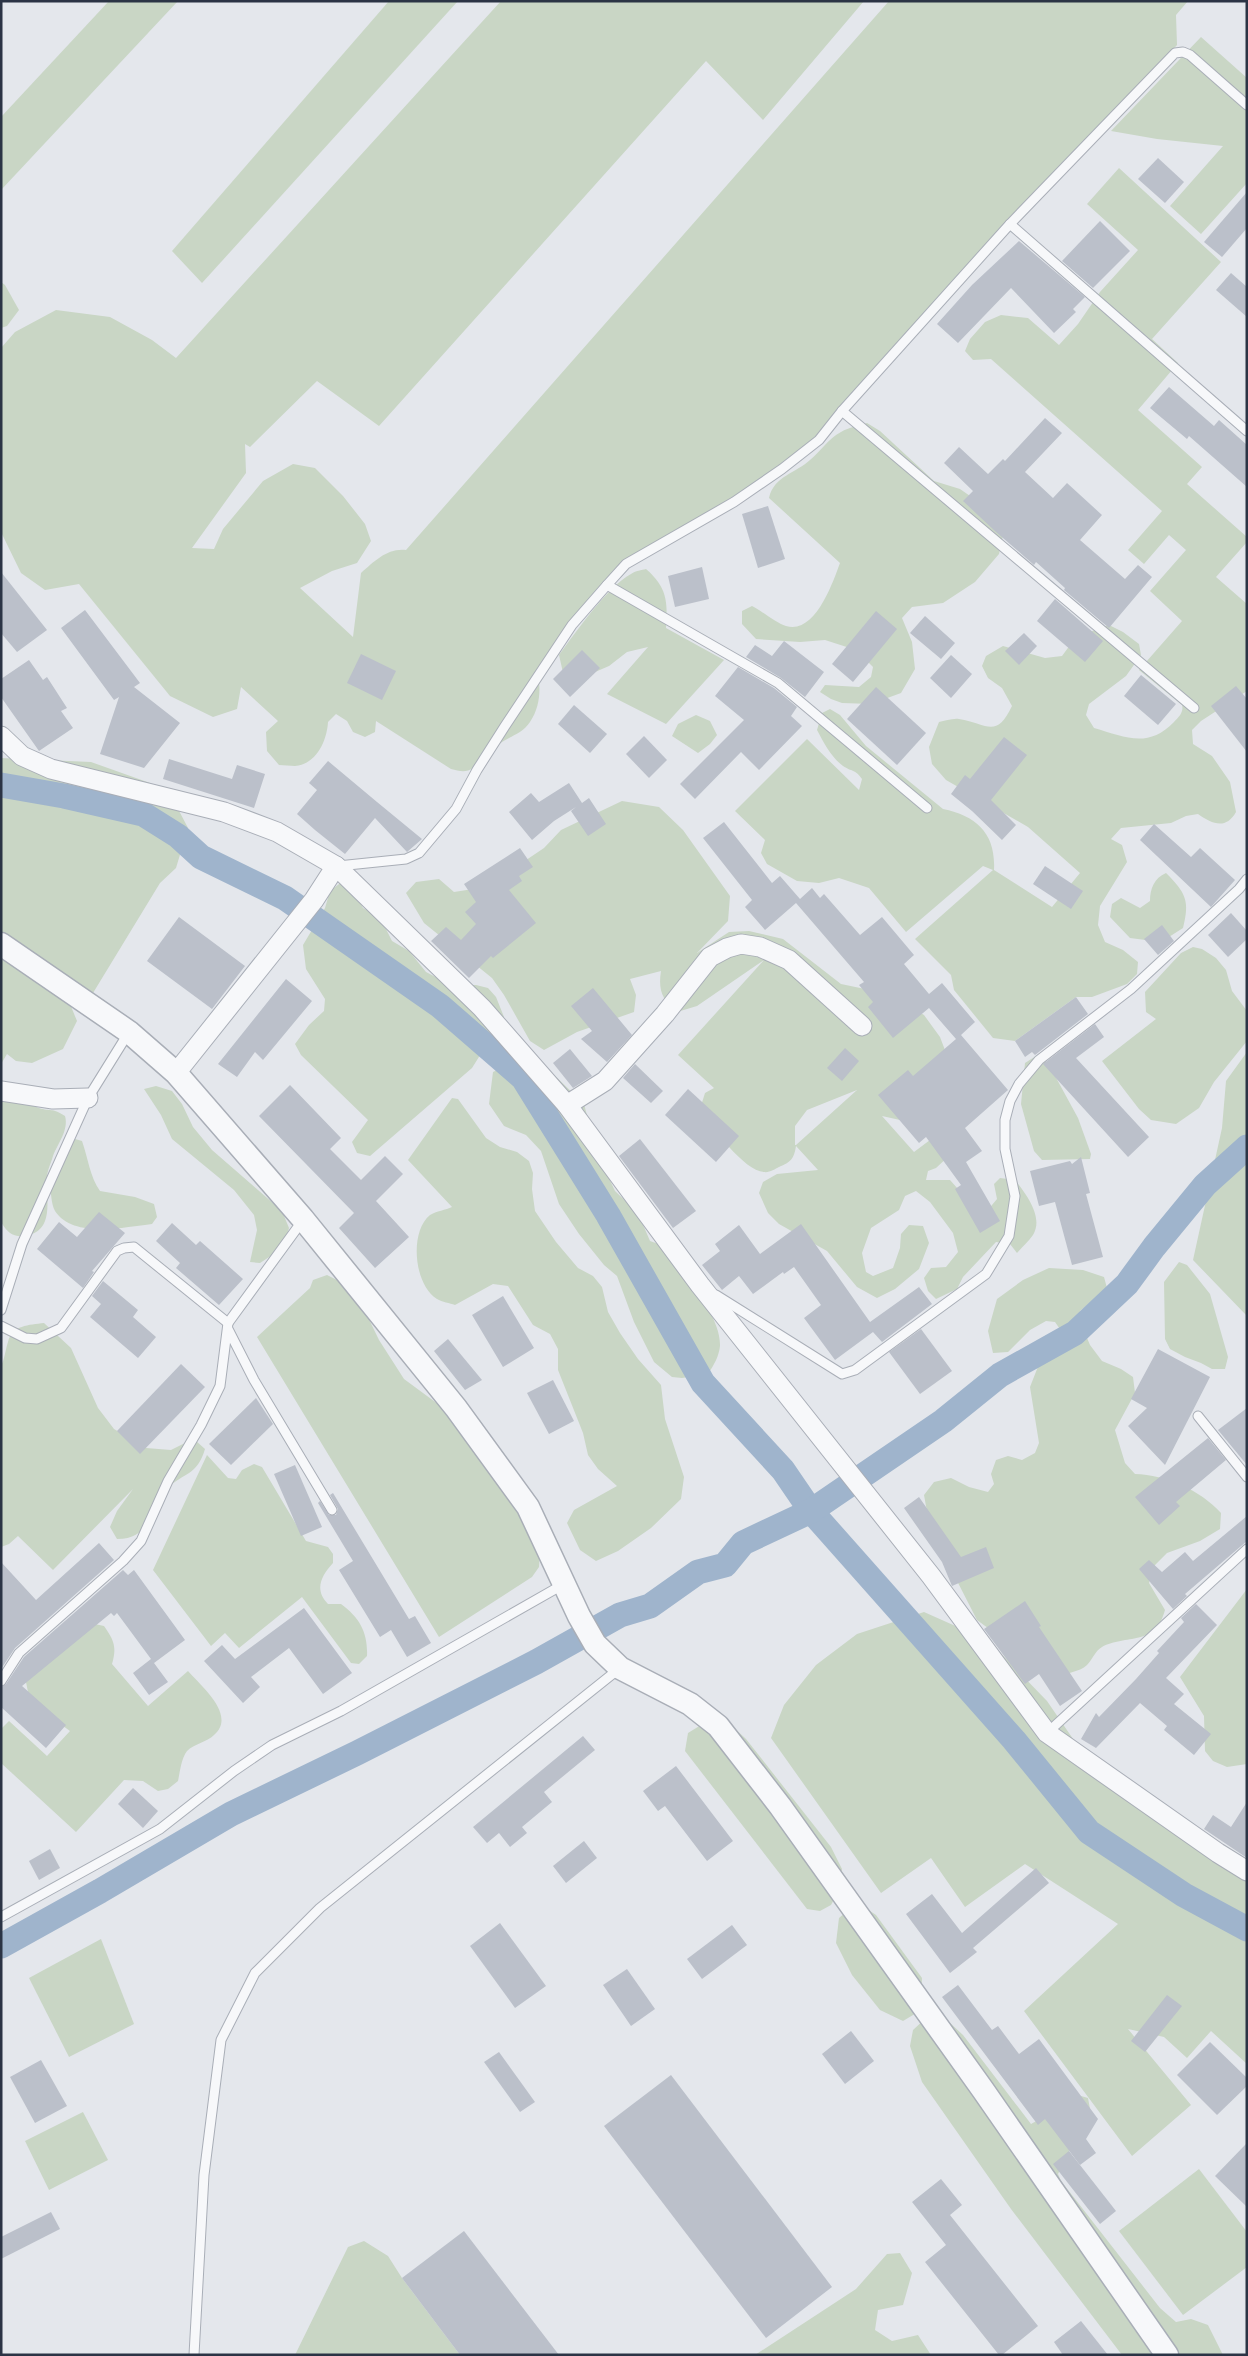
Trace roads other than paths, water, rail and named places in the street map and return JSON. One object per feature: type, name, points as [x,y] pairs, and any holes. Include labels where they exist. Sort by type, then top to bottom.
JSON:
[{"type":"street","points":[[1,736],[22,756],[51,769],[224,812],[277,832],[336,866],[482,1008],[567,1105],[700,1285],[931,1576],[1047,1733],[1218,1853],[1247,1870]]},
{"type":"street","points":[[176,1073],[314,900],[336,866]]},
{"type":"street","points":[[1,944],[129,1032],[176,1073],[303,1219],[456,1408],[528,1507],[579,1616],[595,1644],[620,1668],[690,1704],[718,1726],[785,1814],[978,2082],[1167,2355]]},
{"type":"street","points":[[567,1105],[605,1081],[665,1014],[710,957],[740,944],[760,947],[789,960],[862,1026]]},
{"type":"street","points":[[1,1091],[53,1099],[88,1098]]},
{"type":"lane","points":[[336,866],[406,859],[419,853],[456,809],[477,770],[572,625],[606,585],[626,564],[734,502],[782,469],[819,440],[842,411],[1010,224],[1175,53],[1183,52],[1190,55],[1247,106]]},
{"type":"lane","points":[[1010,224],[1247,430]]},
{"type":"lane","points":[[842,411],[1194,708]]},
{"type":"lane","points":[[606,585],[778,683],[927,808]]},
{"type":"lane","points":[[700,1285],[842,1374],[855,1370],[986,1274],[1009,1236],[1015,1196],[1005,1149],[1005,1120],[1010,1102],[1019,1084],[1039,1060],[1131,989],[1247,880]]},
{"type":"lane","points":[[1,1310],[22,1244],[88,1098],[129,1032]]},
{"type":"lane","points":[[1,1681],[19,1653],[123,1561],[141,1541],[168,1481],[201,1425],[220,1386],[224,1366],[223,1349],[228,1326],[303,1219]]},
{"type":"lane","points":[[1,1326],[25,1338],[38,1339],[62,1328],[117,1251],[134,1247],[228,1326],[254,1380],[332,1510]]},
{"type":"lane","points":[[1198,1416],[1247,1477]]},
{"type":"lane","points":[[1047,1733],[1247,1549]]},
{"type":"lane","points":[[1,1917],[160,1829],[234,1771],[272,1745],[341,1711],[564,1584]]},
{"type":"lane","points":[[194,2355],[204,2175],[221,2040],[255,1972],[320,1908],[620,1668]]},
{"type":"waterway","points":[[1,785],[64,796],[143,814],[178,836],[201,857],[285,898],[440,1006],[523,1078],[608,1215],[703,1383],[783,1470],[811,1511],[1014,1740],[1089,1832],[1184,1895],[1247,1929]]},
{"type":"waterway","points":[[1,1946],[100,1891],[231,1814],[357,1753],[536,1662],[620,1615],[650,1606],[698,1572],[725,1565],[743,1543],[811,1511],[943,1421],[1000,1375],[1075,1333],[1127,1284],[1154,1247],[1205,1185],[1247,1147]]}]
